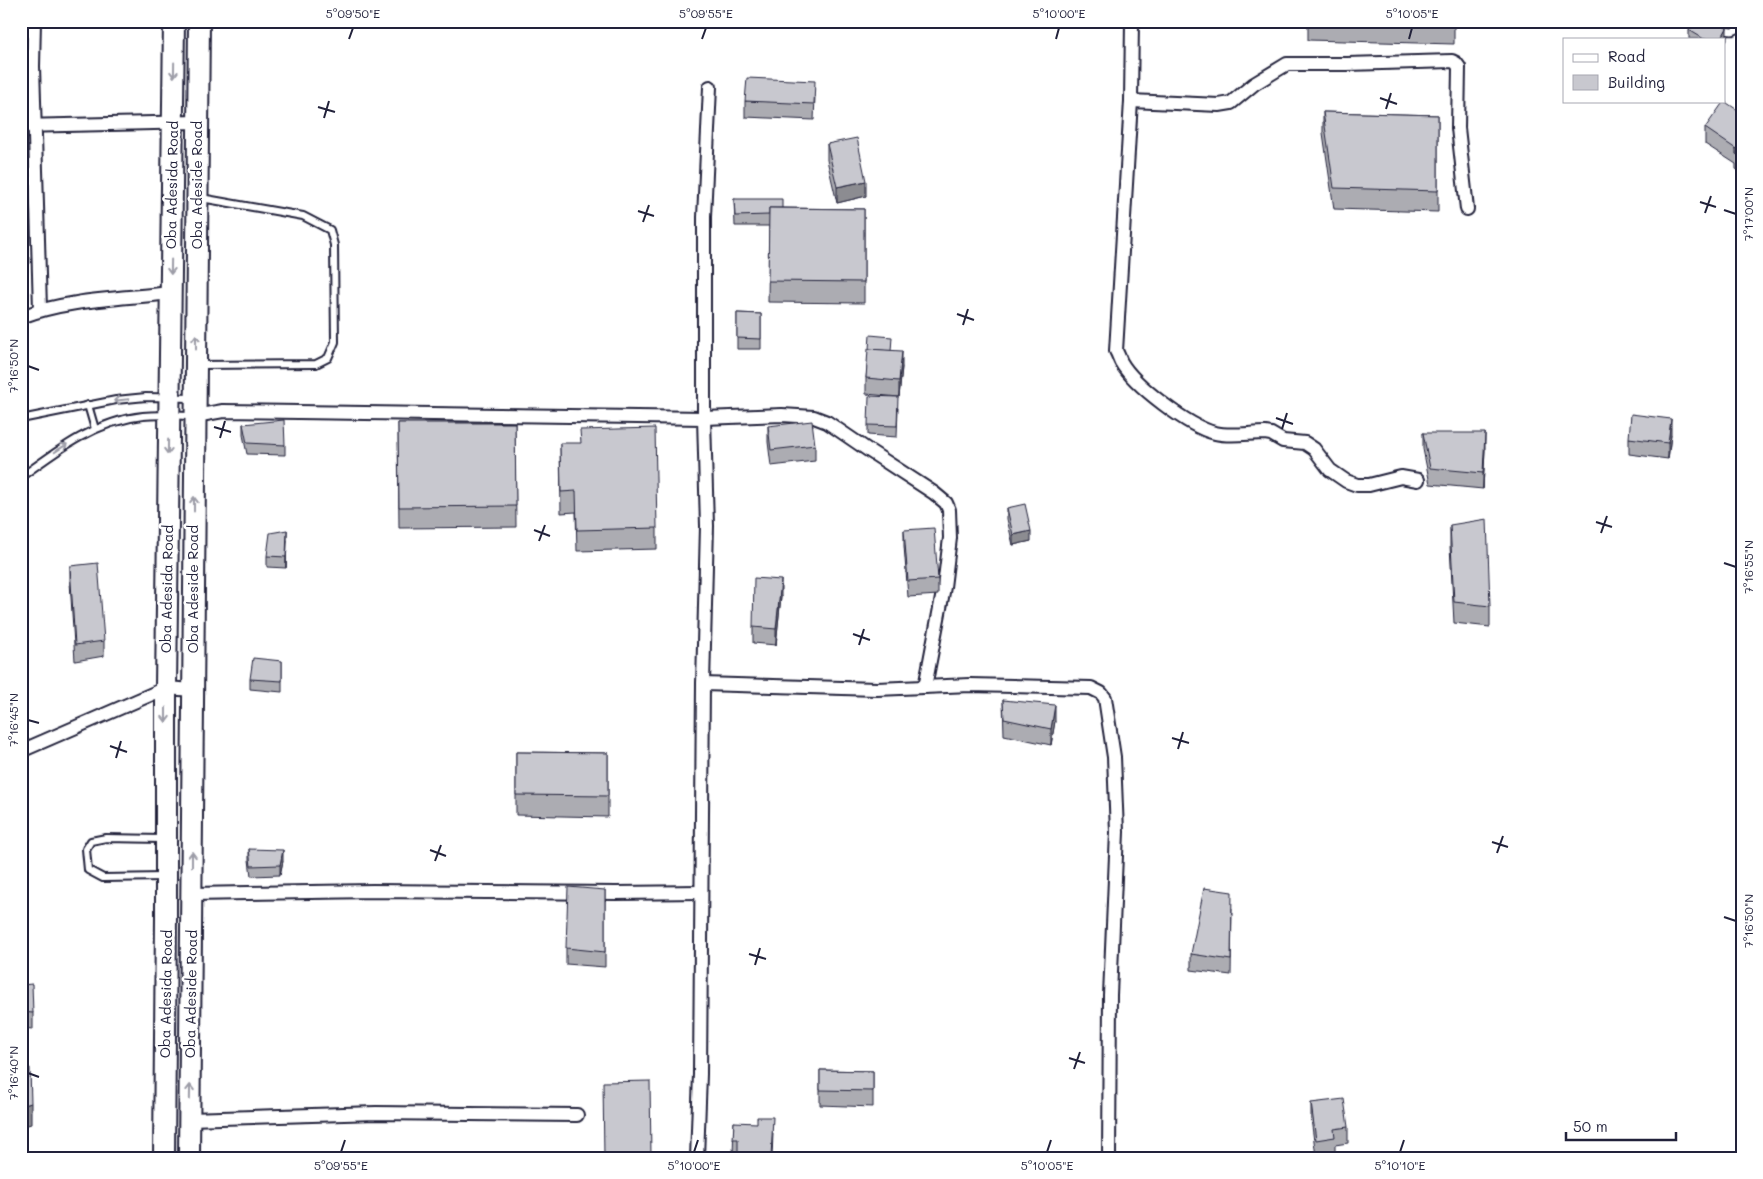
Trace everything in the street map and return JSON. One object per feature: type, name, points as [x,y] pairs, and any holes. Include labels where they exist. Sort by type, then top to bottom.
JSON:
[{"type":"main road","name":"Oba Adesida Road","points":[[164,1158],[166,688],[174,21]]},
{"type":"main road","name":"Oba Adeside Road","points":[[189,1158],[199,21]]},
{"type":"street","points":[[34,21],[33,66],[40,309]]},
{"type":"street","points":[[1132,21],[1132,101],[1116,351],[1120,362],[1133,377],[1175,412],[1215,434],[1265,433],[1284,441],[1305,443],[1314,449],[1336,474],[1357,485],[1369,485],[1402,477],[1418,480]]},
{"type":"street","points":[[1132,101],[1231,103],[1254,84],[1287,64],[1452,61],[1459,67],[1458,128],[1467,209]]},
{"type":"street","points":[[697,1158],[707,526],[704,418],[704,217],[710,87]]},
{"type":"street","points":[[21,126],[198,122]]},
{"type":"street","points":[[21,317],[40,309],[170,293]]},
{"type":"street","points":[[195,408],[223,411],[704,418],[782,415],[814,418],[827,422],[934,492],[946,503],[949,510],[950,538],[944,587],[925,687]]},
{"type":"street","points":[[703,684],[877,689],[970,685],[1091,688],[1102,693],[1105,698],[1114,757],[1117,832],[1110,995],[1109,1158]]},
{"type":"street","points":[[21,751],[166,688],[193,690]]},
{"type":"street","points":[[192,894],[392,891],[702,892]]},
{"type":"street","points":[[190,1119],[376,1113],[577,1115]]},
{"type":"lane","points":[[1715,27],[1733,32],[1737,31],[1742,24]]},
{"type":"lane","points":[[196,365],[316,364],[328,358],[336,342],[334,245],[330,230],[303,216],[198,197]]},
{"type":"lane","points":[[21,419],[116,400],[195,408]]},
{"type":"lane","points":[[88,406],[95,429]]},
{"type":"lane","points":[[21,477],[55,452],[95,429],[169,406],[195,408]]},
{"type":"lane","points":[[166,839],[106,838],[91,841],[86,849],[88,870],[103,878],[166,877]]},
{"type":"building","points":[[1382,21],[1454,21],[1454,23]]},
{"type":"building","points":[[1694,21],[1714,21],[1727,28],[1722,38],[1702,38],[1689,30]]},
{"type":"building","points":[[747,78],[815,81],[814,104],[745,101]]},
{"type":"building","points":[[1723,102],[1742,113],[1742,140],[1736,149],[1705,128]]},
{"type":"building","points":[[1323,112],[1438,115],[1438,191],[1334,188]]},
{"type":"building","points":[[857,138],[866,181],[837,187],[827,144]]},
{"type":"building","points":[[1742,145],[1742,157],[1736,154]]},
{"type":"building","points":[[734,199],[782,199],[782,208],[769,208],[769,215],[735,216]]},
{"type":"building","points":[[769,208],[864,209],[864,282],[768,281]]},
{"type":"building","points":[[737,313],[761,314],[761,339],[737,338]]},
{"type":"building","points":[[870,335],[892,337],[891,351],[869,349]]},
{"type":"building","points":[[868,349],[902,351],[899,381],[866,378]]},
{"type":"building","points":[[869,396],[898,397],[897,426],[868,425]]},
{"type":"building","points":[[1631,414],[1671,419],[1668,443],[1629,438]]},
{"type":"building","points":[[284,420],[285,445],[247,443],[243,424]]},
{"type":"building","points":[[812,421],[815,445],[771,450],[768,426]]},
{"type":"building","points":[[398,423],[515,423],[516,506],[399,507]]},
{"type":"building","points":[[655,428],[657,528],[577,530],[576,491],[561,492],[560,443],[581,443],[580,430]]},
{"type":"building","points":[[1423,433],[1485,433],[1483,473],[1430,468]]},
{"type":"building","points":[[1025,504],[1031,531],[1013,535],[1007,508]]},
{"type":"building","points":[[1487,519],[1490,606],[1454,602],[1450,525]]},
{"type":"building","points":[[934,528],[938,579],[908,581],[904,530]]},
{"type":"building","points":[[287,530],[286,557],[267,556],[270,533]]},
{"type":"building","points":[[98,563],[104,641],[75,645],[70,566]]},
{"type":"building","points":[[754,578],[781,580],[776,629],[753,627]]},
{"type":"building","points":[[253,658],[282,661],[282,681],[250,679]]},
{"type":"building","points":[[1003,700],[1055,705],[1051,729],[1004,719]]},
{"type":"building","points":[[516,752],[608,753],[608,796],[516,795]]},
{"type":"building","points":[[249,849],[283,850],[280,865],[251,866]]},
{"type":"building","points":[[568,887],[605,890],[605,952],[566,948]]},
{"type":"building","points":[[1204,888],[1232,892],[1231,960],[1191,954]]},
{"type":"building","points":[[21,982],[22,985],[32,984],[33,1013],[21,1012]]},
{"type":"building","points":[[21,1067],[30,1068],[31,1103],[21,1106]]},
{"type":"building","points":[[820,1070],[873,1071],[873,1091],[820,1090]]},
{"type":"building","points":[[650,1081],[651,1157],[604,1158],[603,1082]]},
{"type":"building","points":[[1344,1099],[1348,1127],[1334,1129],[1335,1137],[1316,1140],[1311,1103]]},
{"type":"building","points":[[757,1117],[773,1117],[771,1158],[738,1158],[738,1139],[733,1139],[734,1122],[757,1123]]}]
